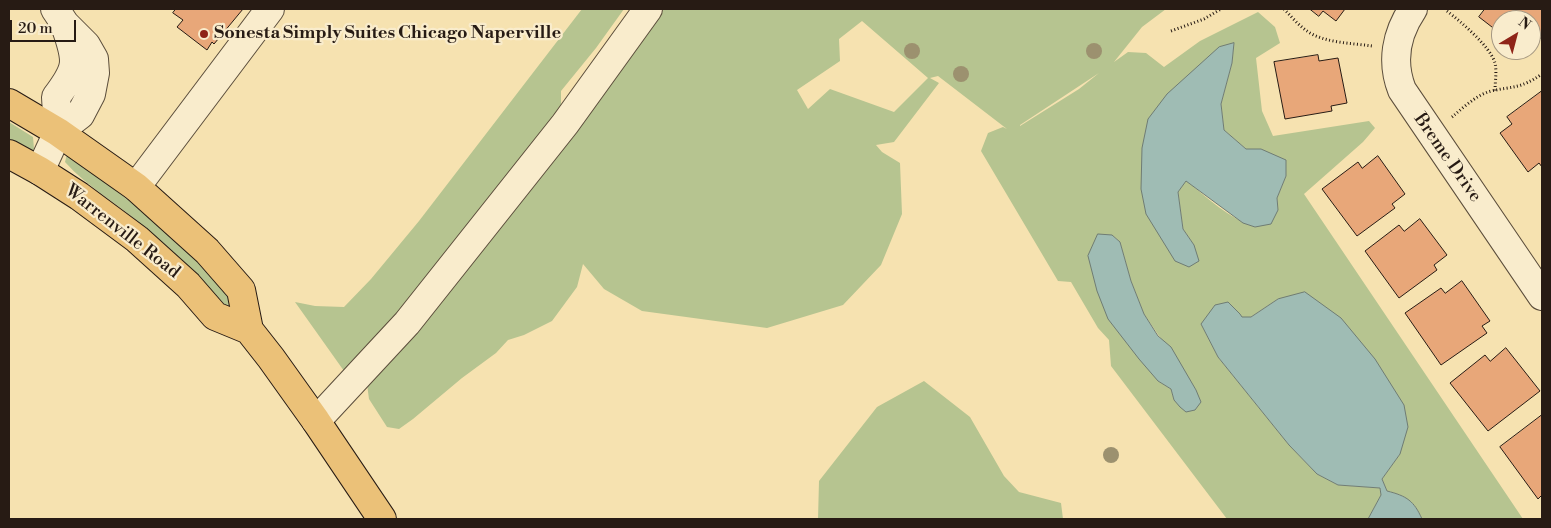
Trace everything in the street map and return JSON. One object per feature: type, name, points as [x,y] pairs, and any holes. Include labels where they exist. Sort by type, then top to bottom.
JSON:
[{"type":"main road","name":"Warrenville Road","points":[[9,103],[58,132],[136,186],[206,251],[241,290],[249,330],[271,358],[382,519]]},
{"type":"main road","name":"Warrenville Road","points":[[9,154],[79,196],[136,239],[188,285],[215,316],[249,330]]},
{"type":"street","points":[[136,186],[270,9]]},
{"type":"street","points":[[316,422],[407,323],[565,124],[648,9]]},
{"type":"street","name":"Breme Drive","points":[[1413,9],[1404,25],[1397,44],[1396,70],[1402,90],[1542,296]]},
{"type":"street","points":[[40,171],[58,132],[80,115],[91,94],[95,73],[94,59],[86,45],[60,16]]},
{"type":"path","points":[[1171,31],[1204,19],[1220,9]]},
{"type":"path","points":[[1284,9],[1306,30],[1316,36],[1336,41],[1376,46]]},
{"type":"path","points":[[1447,11],[1468,28],[1492,55],[1496,71],[1495,91]]},
{"type":"path","points":[[1452,118],[1480,96],[1490,91],[1517,88],[1531,82],[1542,74]]},
{"type":"green space","points":[[582,9],[624,9],[596,48],[561,91],[561,109],[361,361],[344,371],[295,302],[315,306],[344,307],[371,279],[419,221]]},
{"type":"green space","points":[[658,9],[1166,9],[1142,27],[1114,62],[1128,52],[1146,53],[1164,67],[1200,41],[1258,12],[1275,27],[1280,43],[1256,58],[1262,111],[1273,136],[1369,121],[1375,128],[1363,142],[1304,194],[1523,519],[1422,519],[1413,504],[1400,495],[1387,491],[1382,479],[1400,454],[1278,299],[1251,317],[1201,324],[1218,357],[1289,445],[1317,474],[1338,485],[1380,488],[1381,495],[1368,519],[1227,519],[1111,366],[1109,340],[1098,328],[1071,282],[1058,281],[981,151],[988,133],[1003,127],[1007,129],[938,76],[930,78],[939,83],[894,142],[876,145],[882,152],[900,163],[902,214],[881,265],[843,305],[767,328],[642,311],[604,289],[583,264],[577,287],[552,321],[524,335],[508,340],[496,353],[399,429],[387,427],[369,399],[367,384]],"holes":[[[862,21],[928,78],[894,112],[830,89],[808,109],[797,90],[840,61],[839,39]],[[1234,43],[1232,63],[1221,104],[1224,130],[1246,149],[1261,149],[1286,176],[1277,198],[1278,210],[1255,227],[1227,213],[1186,180],[1178,192],[1183,229],[1194,245],[1141,189]],[[1099,73],[1079,89],[1020,125]],[[1112,235],[1120,242],[1131,281],[1144,314],[1196,390],[1174,400],[1171,389],[1158,381]]]},
{"type":"green space","points":[[9,122],[33,137],[34,149],[32,151],[9,139]]},
{"type":"green space","points":[[67,154],[167,232],[195,259],[239,307],[230,310],[154,235],[74,171],[65,162]]},
{"type":"green space","points":[[924,381],[970,417],[1004,476],[1019,492],[1061,503],[1063,519],[818,519],[819,481],[877,407]]},
{"type":"water","points":[[1234,43],[1232,63],[1221,104],[1224,130],[1246,149],[1261,149],[1286,160],[1286,176],[1277,198],[1278,210],[1271,224],[1255,227],[1243,223],[1186,181],[1178,192],[1183,229],[1194,245],[1199,261],[1189,267],[1175,261],[1146,214],[1141,189],[1142,148],[1148,119],[1167,94],[1219,47]]},
{"type":"water","points":[[1098,234],[1112,235],[1120,242],[1131,281],[1144,314],[1158,336],[1171,347],[1196,390],[1201,402],[1195,410],[1186,412],[1180,407],[1174,400],[1171,389],[1158,381],[1108,319],[1097,291],[1088,256]]},
{"type":"water","points":[[1305,292],[1341,318],[1375,359],[1404,405],[1408,427],[1400,454],[1382,479],[1387,491],[1409,500],[1422,519],[1368,519],[1381,495],[1380,488],[1338,485],[1317,474],[1289,445],[1218,357],[1201,324],[1215,305],[1228,302],[1242,317],[1251,317],[1278,299]]},
{"type":"building","name":"Sonesta Simply Suites Chicago Naperville","points":[[176,9],[243,9],[214,44],[212,42],[207,50],[177,27],[183,20],[173,13]]},
{"type":"building","points":[[1310,9],[1345,9],[1336,21],[1323,11],[1319,16]]},
{"type":"building","points":[[1485,9],[1542,9],[1542,36],[1541,37],[1541,10],[1491,10],[1491,26],[1479,17]]},
{"type":"building","points":[[1318,55],[1319,61],[1338,58],[1347,103],[1331,106],[1332,111],[1285,119],[1274,62]]},
{"type":"building","points":[[1542,91],[1542,167],[1539,163],[1528,172],[1500,133],[1512,124],[1507,117]]},
{"type":"building","points":[[1378,156],[1405,194],[1392,204],[1395,208],[1357,236],[1322,189],[1358,162],[1362,168]]},
{"type":"building","points":[[1420,219],[1447,255],[1434,265],[1437,270],[1399,298],[1365,251],[1399,225],[1404,231]]},
{"type":"building","points":[[1462,281],[1490,321],[1482,326],[1487,333],[1441,365],[1405,313],[1441,288],[1445,293]]},
{"type":"building","points":[[1506,348],[1540,391],[1488,431],[1450,383],[1485,355],[1490,361]]},
{"type":"building","points":[[1542,415],[1542,495],[1538,499],[1500,447]]},
{"type":"place","name":"Sonesta Simply Suites Chicago Naperville","points":[[204,34]]}]
